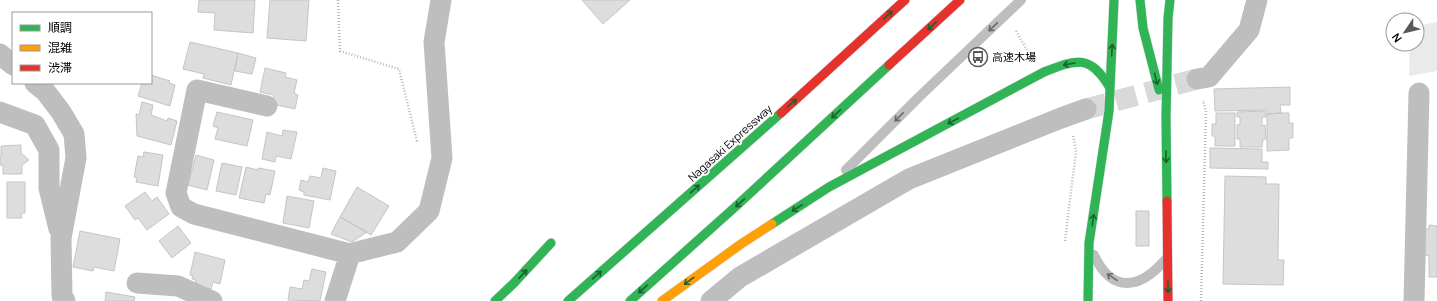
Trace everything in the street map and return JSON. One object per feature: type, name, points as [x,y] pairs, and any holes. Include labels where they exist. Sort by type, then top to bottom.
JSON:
[{"type":"highway","name":"Nagasaki Expressway","points":[[568,301],[751,140],[905,0]]},
{"type":"highway","points":[[630,301],[734,208],[960,0]]},
{"type":"highway","points":[[1088,301],[1089,244],[1108,111],[1114,0]]},
{"type":"highway","points":[[1140,0],[1143,28],[1166,118]]},
{"type":"highway","points":[[1168,301],[1166,118],[1168,18],[1170,0]]},
{"type":"highway","points":[[662,301],[740,244],[830,187],[1044,72],[1067,63],[1085,62],[1099,71],[1110,88]]},
{"type":"highway","points":[[496,301],[550,243]]},
{"type":"street","points":[[267,106],[197,90],[176,193],[181,208],[194,214],[349,254],[397,242],[429,211],[442,158],[434,42],[441,0]]},
{"type":"street","points":[[1197,79],[1209,76],[1249,30],[1258,0]]},
{"type":"street","points":[[0,54],[12,64]]},
{"type":"street","points":[[36,84],[45,91],[61,112],[74,134],[76,158],[61,238],[62,296],[65,301]]},
{"type":"street","points":[[1414,301],[1419,93]]},
{"type":"street","points":[[0,112],[35,125],[49,150],[49,188],[61,238]]},
{"type":"street","points":[[711,301],[740,277],[909,179],[1077,112]]},
{"type":"street","points":[[335,301],[349,254]]},
{"type":"street","points":[[137,283],[178,286],[212,301]]},
{"type":"lane","points":[[830,187],[920,96],[1021,0]]},
{"type":"lane","points":[[1089,244],[1100,267],[1109,276],[1121,283],[1135,282],[1145,278],[1156,270],[1168,257]]},
{"type":"path","points":[[338,0],[340,51],[399,69],[417,141],[442,158]]},
{"type":"path","points":[[1016,31],[1031,56]]},
{"type":"path","points":[[1197,79],[1206,112],[1201,301]]},
{"type":"path","points":[[1065,248],[1065,233],[1076,151],[1077,112]]},
{"type":"shaded area","points":[[1437,22],[1437,71],[1409,76],[1410,52],[1425,52],[1425,24]]},
{"type":"building","points":[[199,0],[255,0],[253,33],[214,30],[215,13],[198,12]]},
{"type":"building","points":[[270,0],[309,0],[306,41],[267,38]]},
{"type":"building","points":[[582,0],[630,0],[603,24]]},
{"type":"building","points":[[190,42],[238,53],[231,85],[203,78],[204,74],[183,69]]},
{"type":"building","points":[[238,53],[256,58],[252,74],[235,71]]},
{"type":"building","points":[[265,68],[286,73],[285,77],[297,80],[294,93],[298,95],[295,109],[272,104],[274,95],[260,92]]},
{"type":"building","points":[[152,75],[170,81],[169,83],[175,85],[170,106],[138,96],[142,84],[152,84]]},
{"type":"building","points":[[1290,87],[1290,105],[1280,105],[1281,113],[1267,114],[1267,110],[1215,111],[1214,89]]},
{"type":"building","points":[[142,102],[153,105],[151,115],[167,121],[168,118],[177,121],[171,145],[137,136],[136,114],[139,115]]},
{"type":"building","points":[[1265,111],[1266,117],[1262,117],[1262,126],[1265,125],[1266,139],[1263,139],[1262,147],[1240,147],[1240,139],[1237,139],[1237,125],[1240,124],[1240,117],[1237,117],[1237,112]]},
{"type":"building","points":[[217,112],[253,120],[247,146],[215,139],[218,128],[213,126]]},
{"type":"building","points":[[1216,113],[1235,113],[1235,146],[1215,146],[1215,136],[1212,136],[1212,124],[1216,124]]},
{"type":"building","points":[[1289,113],[1289,123],[1293,123],[1293,138],[1289,138],[1289,150],[1267,151],[1267,114]]},
{"type":"building","points":[[283,130],[297,132],[291,159],[276,156],[275,162],[262,159],[267,132],[282,136]]},
{"type":"building","points":[[21,145],[21,153],[29,160],[22,165],[22,174],[3,174],[3,165],[0,165],[1,146]]},
{"type":"building","points":[[1210,148],[1262,149],[1262,162],[1268,162],[1268,169],[1210,168]]},
{"type":"building","points":[[144,152],[163,155],[158,186],[136,182],[137,178],[134,177],[138,156],[143,157]]},
{"type":"building","points":[[196,155],[214,160],[207,190],[188,185]]},
{"type":"building","points":[[222,163],[242,167],[236,195],[216,191]]},
{"type":"building","points":[[246,167],[258,170],[258,168],[275,171],[270,195],[266,194],[264,203],[239,198]]},
{"type":"building","points":[[323,168],[336,171],[330,200],[304,195],[304,192],[299,190],[301,180],[308,182],[310,176],[321,178]]},
{"type":"building","points":[[1225,176],[1266,177],[1266,184],[1279,184],[1278,260],[1284,260],[1283,285],[1223,284]]},
{"type":"building","points":[[7,182],[25,182],[25,213],[21,213],[22,218],[7,218]]},
{"type":"building","points":[[357,187],[389,206],[371,235],[340,217]]},
{"type":"building","points":[[145,192],[152,201],[157,197],[169,214],[147,230],[138,218],[135,220],[125,206]]},
{"type":"building","points":[[287,196],[314,201],[309,228],[283,223]]},
{"type":"building","points":[[1136,211],[1149,211],[1149,246],[1136,246]]},
{"type":"building","points":[[340,217],[367,232],[352,242],[331,234]]},
{"type":"building","points":[[1429,225],[1437,226],[1437,277],[1429,277],[1429,255],[1424,256],[1424,229],[1429,229]]},
{"type":"building","points":[[178,226],[191,243],[172,258],[159,241]]},
{"type":"building","points":[[80,231],[120,239],[114,271],[94,267],[93,271],[73,267]]},
{"type":"building","points":[[195,252],[225,260],[220,284],[213,282],[211,289],[195,285],[196,280],[192,279],[193,276],[190,275]]},
{"type":"building","points":[[312,269],[326,272],[320,301],[288,300],[290,287],[302,289],[304,280],[309,281]]},
{"type":"building","points":[[106,292],[135,297],[134,301],[105,301]]},
{"type":"tunnel","points":[[1086,109],[1197,79]]},
{"type":"traffic: fast","points":[[1088,301],[1089,243],[1109,111],[1114,0]]},
{"type":"traffic: fast","points":[[1140,0],[1143,28],[1159,90]]},
{"type":"traffic: fast","points":[[1167,201],[1166,118],[1168,18],[1170,0]]},
{"type":"traffic: fast","points":[[772,224],[829,187],[1044,72],[1065,64],[1082,62],[1096,69],[1110,88]]},
{"type":"traffic: fast","points":[[630,301],[734,208],[889,65]]},
{"type":"traffic: fast","points":[[568,301],[781,113]]},
{"type":"traffic: fast","points":[[495,301],[551,243]]},
{"type":"traffic: slow","points":[[662,301],[741,244],[772,224]]},
{"type":"traffic: jam","points":[[781,113],[905,0]]},
{"type":"traffic: jam","points":[[889,65],[960,0]]},
{"type":"traffic: jam","points":[[1167,201],[1168,301]]},
{"type":"place","name":"高速木場","points":[[978,57]]}]
